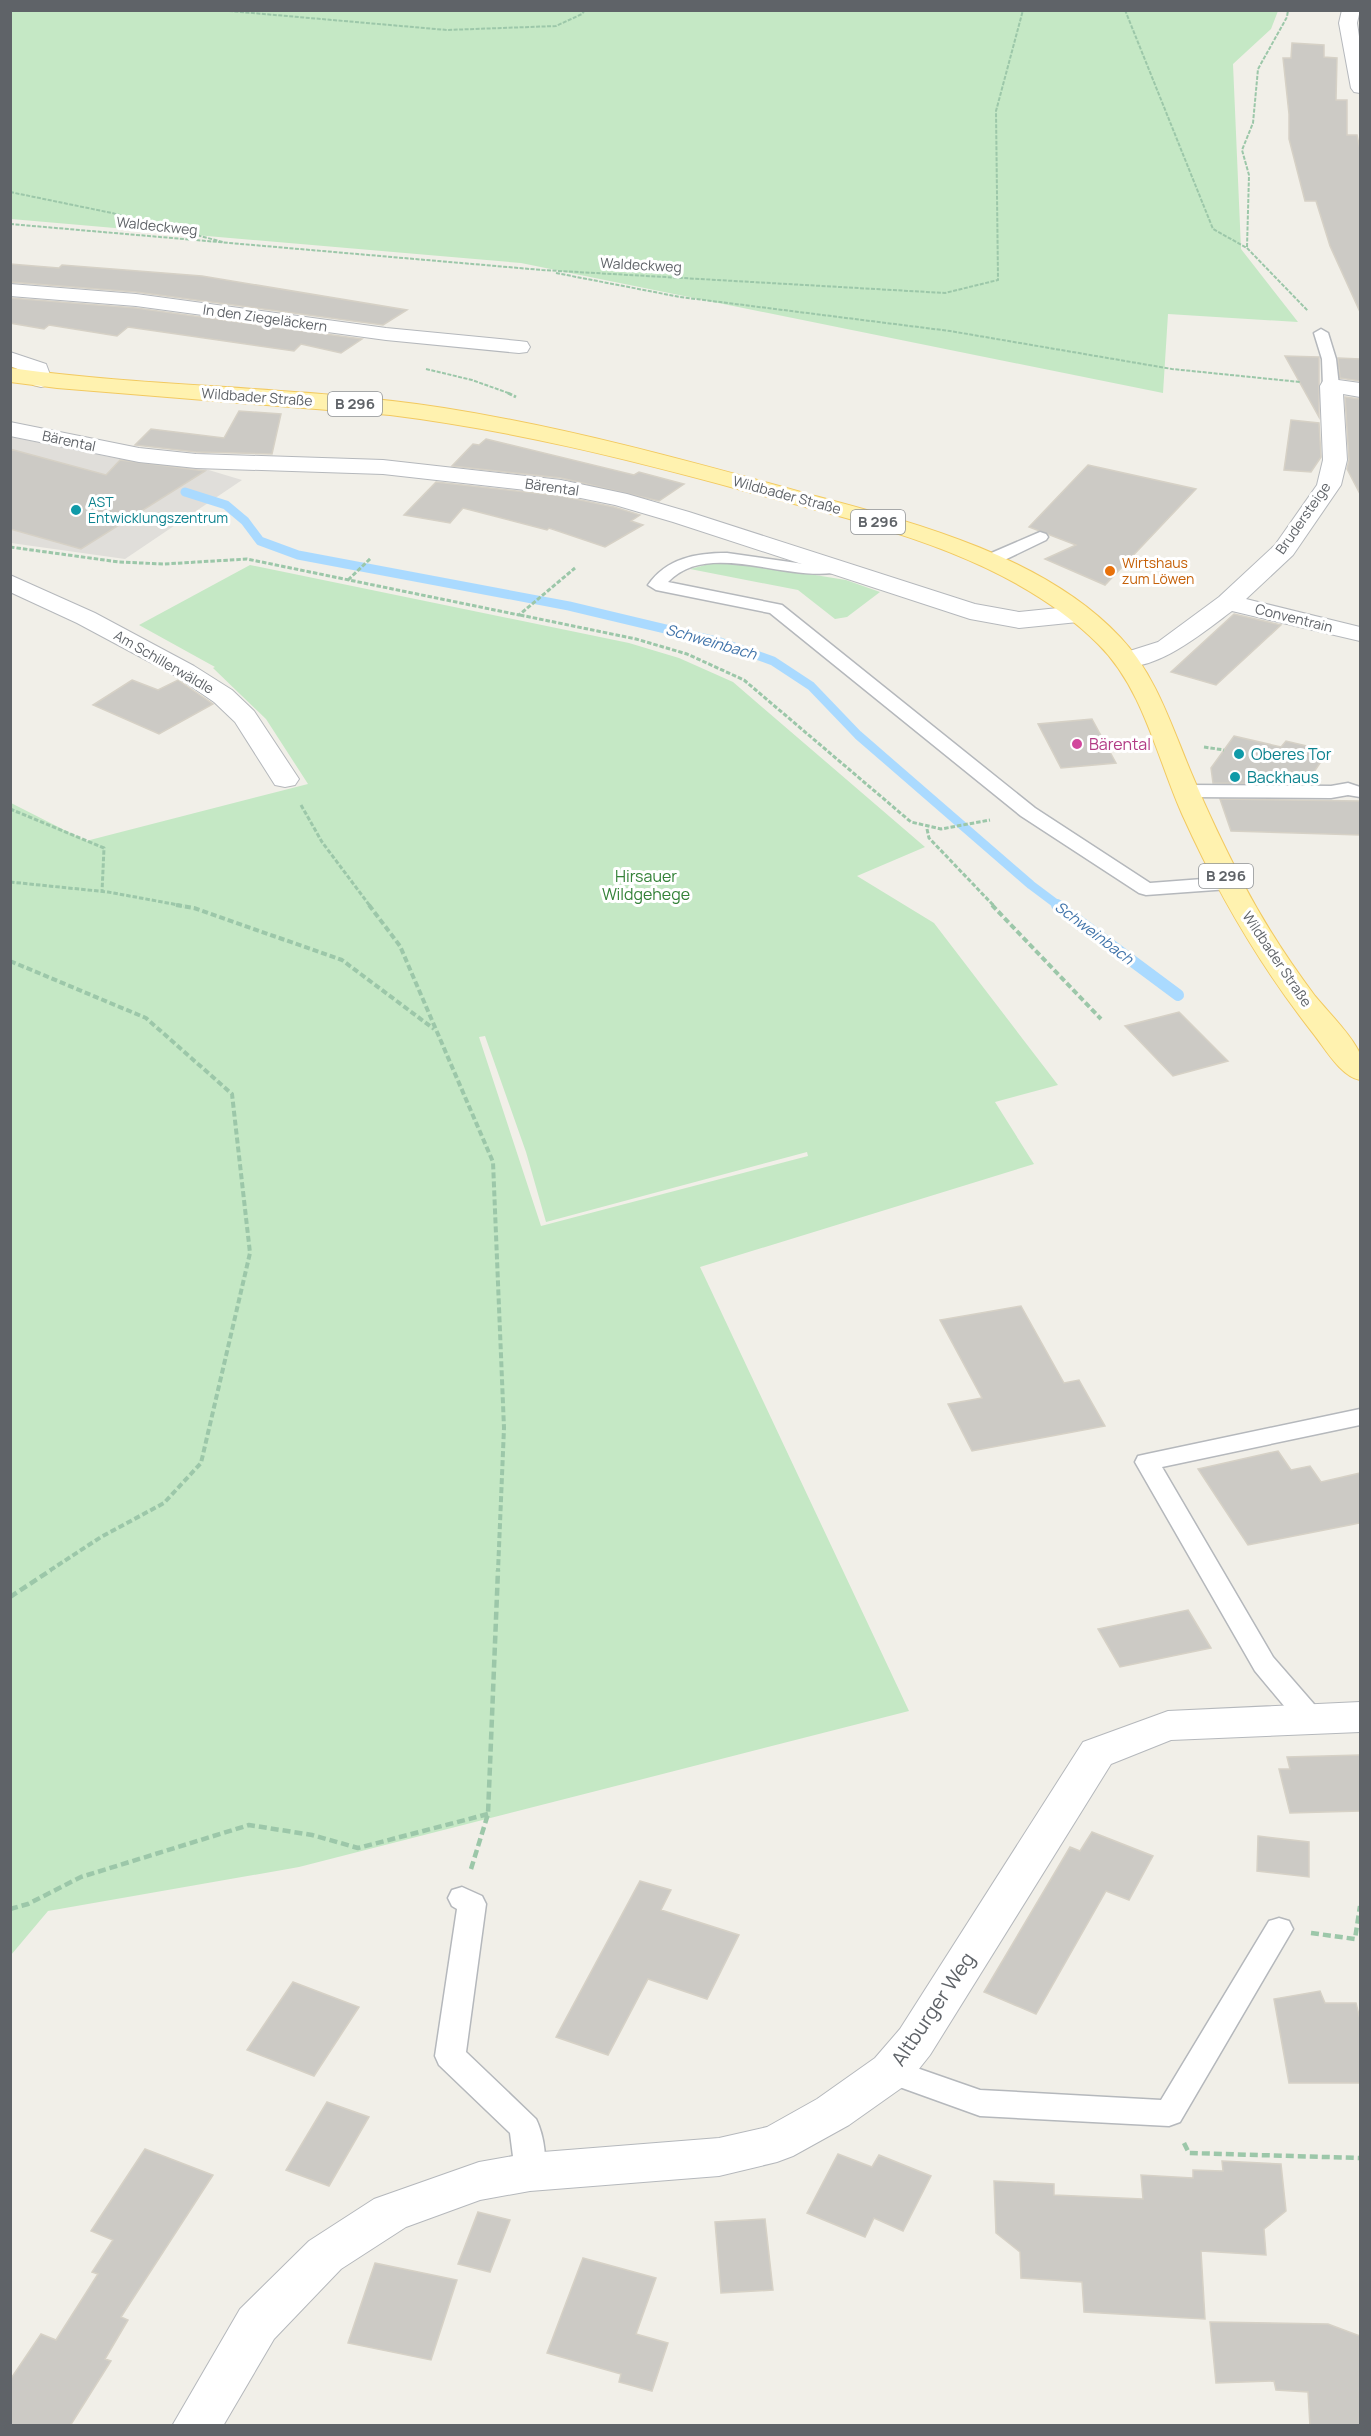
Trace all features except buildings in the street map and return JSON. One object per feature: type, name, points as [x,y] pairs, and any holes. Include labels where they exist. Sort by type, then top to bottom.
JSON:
[{"type":"main road","name":"Wildbader Straße","points":[[10,375],[41,380],[176,392],[391,408],[476,420],[643,457],[831,507],[918,534],[988,561],[1041,588],[1107,638],[1126,660],[1147,692],[1185,791],[1255,931],[1287,979],[1360,1071]]},
{"type":"street","points":[[1351,10],[1348,23],[1360,88]]},
{"type":"street","name":"In den Ziegeläckern","points":[[10,290],[136,300],[375,333],[519,347]]},
{"type":"street","points":[[10,358],[38,369],[41,380]]},
{"type":"street","points":[[1331,386],[1360,390]]},
{"type":"street","name":"Brudersteige","points":[[1126,660],[1167,647],[1228,602],[1284,550],[1329,484],[1335,460],[1331,386]]},
{"type":"street","name":"Bärental","points":[[10,429],[139,455],[196,461],[382,467],[561,488],[619,499],[681,517],[970,611],[1019,620],[1078,614]]},
{"type":"street","name":"Am Schillerwäldle","points":[[10,582],[96,623],[184,671],[223,696],[245,717],[285,779]]},
{"type":"street","name":"Conventrain","points":[[1228,602],[1360,634]]},
{"type":"street","name":"Altburger Weg","points":[[196,2426],[257,2324],[326,2256],[390,2213],[479,2181],[530,2172],[719,2157],[777,2143],[833,2112],[891,2071],[915,2042],[1097,1753],[1168,1726],[1360,1717]]},
{"type":"lane","name":"Brudersteige","points":[[1321,333],[1329,359],[1331,386]]},
{"type":"lane","points":[[988,561],[1040,537]]},
{"type":"lane","points":[[838,567],[825,571],[807,570],[724,557],[675,568],[656,585],[776,609],[1028,812],[1146,888],[1229,883]]},
{"type":"lane","points":[[1185,791],[1331,792],[1348,789],[1360,792]]},
{"type":"lane","points":[[1310,1718],[1264,1664],[1147,1462],[1360,1417]]},
{"type":"lane","points":[[462,1898],[472,1904],[450,2056],[525,2128],[530,2172]]},
{"type":"lane","points":[[891,2071],[980,2103],[1169,2113],[1279,1929]]},
{"type":"path","points":[[218,10],[447,30],[556,26],[582,14],[585,10]]},
{"type":"path","name":"Waldeckweg","points":[[10,224],[542,270],[945,293],[998,280],[996,111],[1023,10]]},
{"type":"path","points":[[1125,10],[1213,229],[1247,248],[1303,305],[1317,322],[1321,333]]},
{"type":"path","points":[[1247,248],[1249,175],[1242,150],[1253,123],[1258,69],[1287,18],[1288,10]]},
{"type":"path","points":[[10,192],[112,213],[230,244]]},
{"type":"path","points":[[542,270],[719,303],[950,331],[1172,369],[1304,382]]},
{"type":"path","points":[[10,547],[119,562],[164,564],[248,559],[636,639],[687,654],[744,680],[911,822],[927,829],[951,829],[980,822]]},
{"type":"path","points":[[348,580],[371,558]]},
{"type":"path","points":[[519,615],[575,568]]},
{"type":"path","points":[[285,779],[322,842],[400,946],[493,1162],[504,1428],[488,1814],[462,1898]]},
{"type":"path","points":[[10,809],[104,848],[102,891]]},
{"type":"path","points":[[927,829],[929,838],[1101,1019]]},
{"type":"path","points":[[10,882],[102,891],[194,908],[342,960],[435,1029]]},
{"type":"path","points":[[10,962],[146,1018],[232,1094],[250,1253],[201,1463],[164,1503],[101,1538],[10,1597]]},
{"type":"path","points":[[10,1909],[28,1904],[81,1877],[249,1825],[312,1835],[358,1848],[488,1814]]},
{"type":"path","points":[[1279,1929],[1355,1939],[1360,1906]]},
{"type":"path","points":[[1169,2113],[1189,2153],[1360,2158]]},
{"type":"shaded area","points":[[11,437],[110,457],[202,468],[242,480],[125,559],[11,543]]},
{"type":"green space","points":[[10,11],[1278,11],[1271,29],[1233,64],[1241,249],[1298,322],[1168,314],[1163,393],[521,263],[11,219]]},
{"type":"green space","points":[[741,563],[846,580],[880,592],[847,617],[835,619],[798,590],[690,569],[709,564]]},
{"type":"green space","name":"Hirsauer Wildgehege","points":[[250,565],[629,643],[679,658],[733,682],[925,847],[857,876],[934,923],[1058,1085],[995,1102],[1034,1164],[700,1267],[909,1711],[299,1867],[48,1911],[11,1955],[11,803],[86,841],[308,784],[266,719],[213,668],[215,667],[139,625]],"holes":[[[485,1036],[526,1152],[546,1222],[807,1152],[808,1156],[541,1226],[479,1037]]]},
{"type":"waterway","name":"Schweinbach","points":[[185,492],[226,505],[245,521],[260,541],[298,555],[569,606],[720,642],[773,661],[811,686],[858,735],[1031,885],[1059,906]]},
{"type":"waterway","name":"Schweinbach","points":[[1057,905],[1178,995]]},
{"type":"place","name":"AST Entwicklungszentrum","points":[[76,510]]},
{"type":"place","name":"Wirtshaus zum Löwen","points":[[1110,571]]},
{"type":"place","name":"Bärental","points":[[1077,744]]},
{"type":"place","name":"Oberes Tor","points":[[1239,754]]},
{"type":"place","name":"Backhaus","points":[[1235,777]]}]
